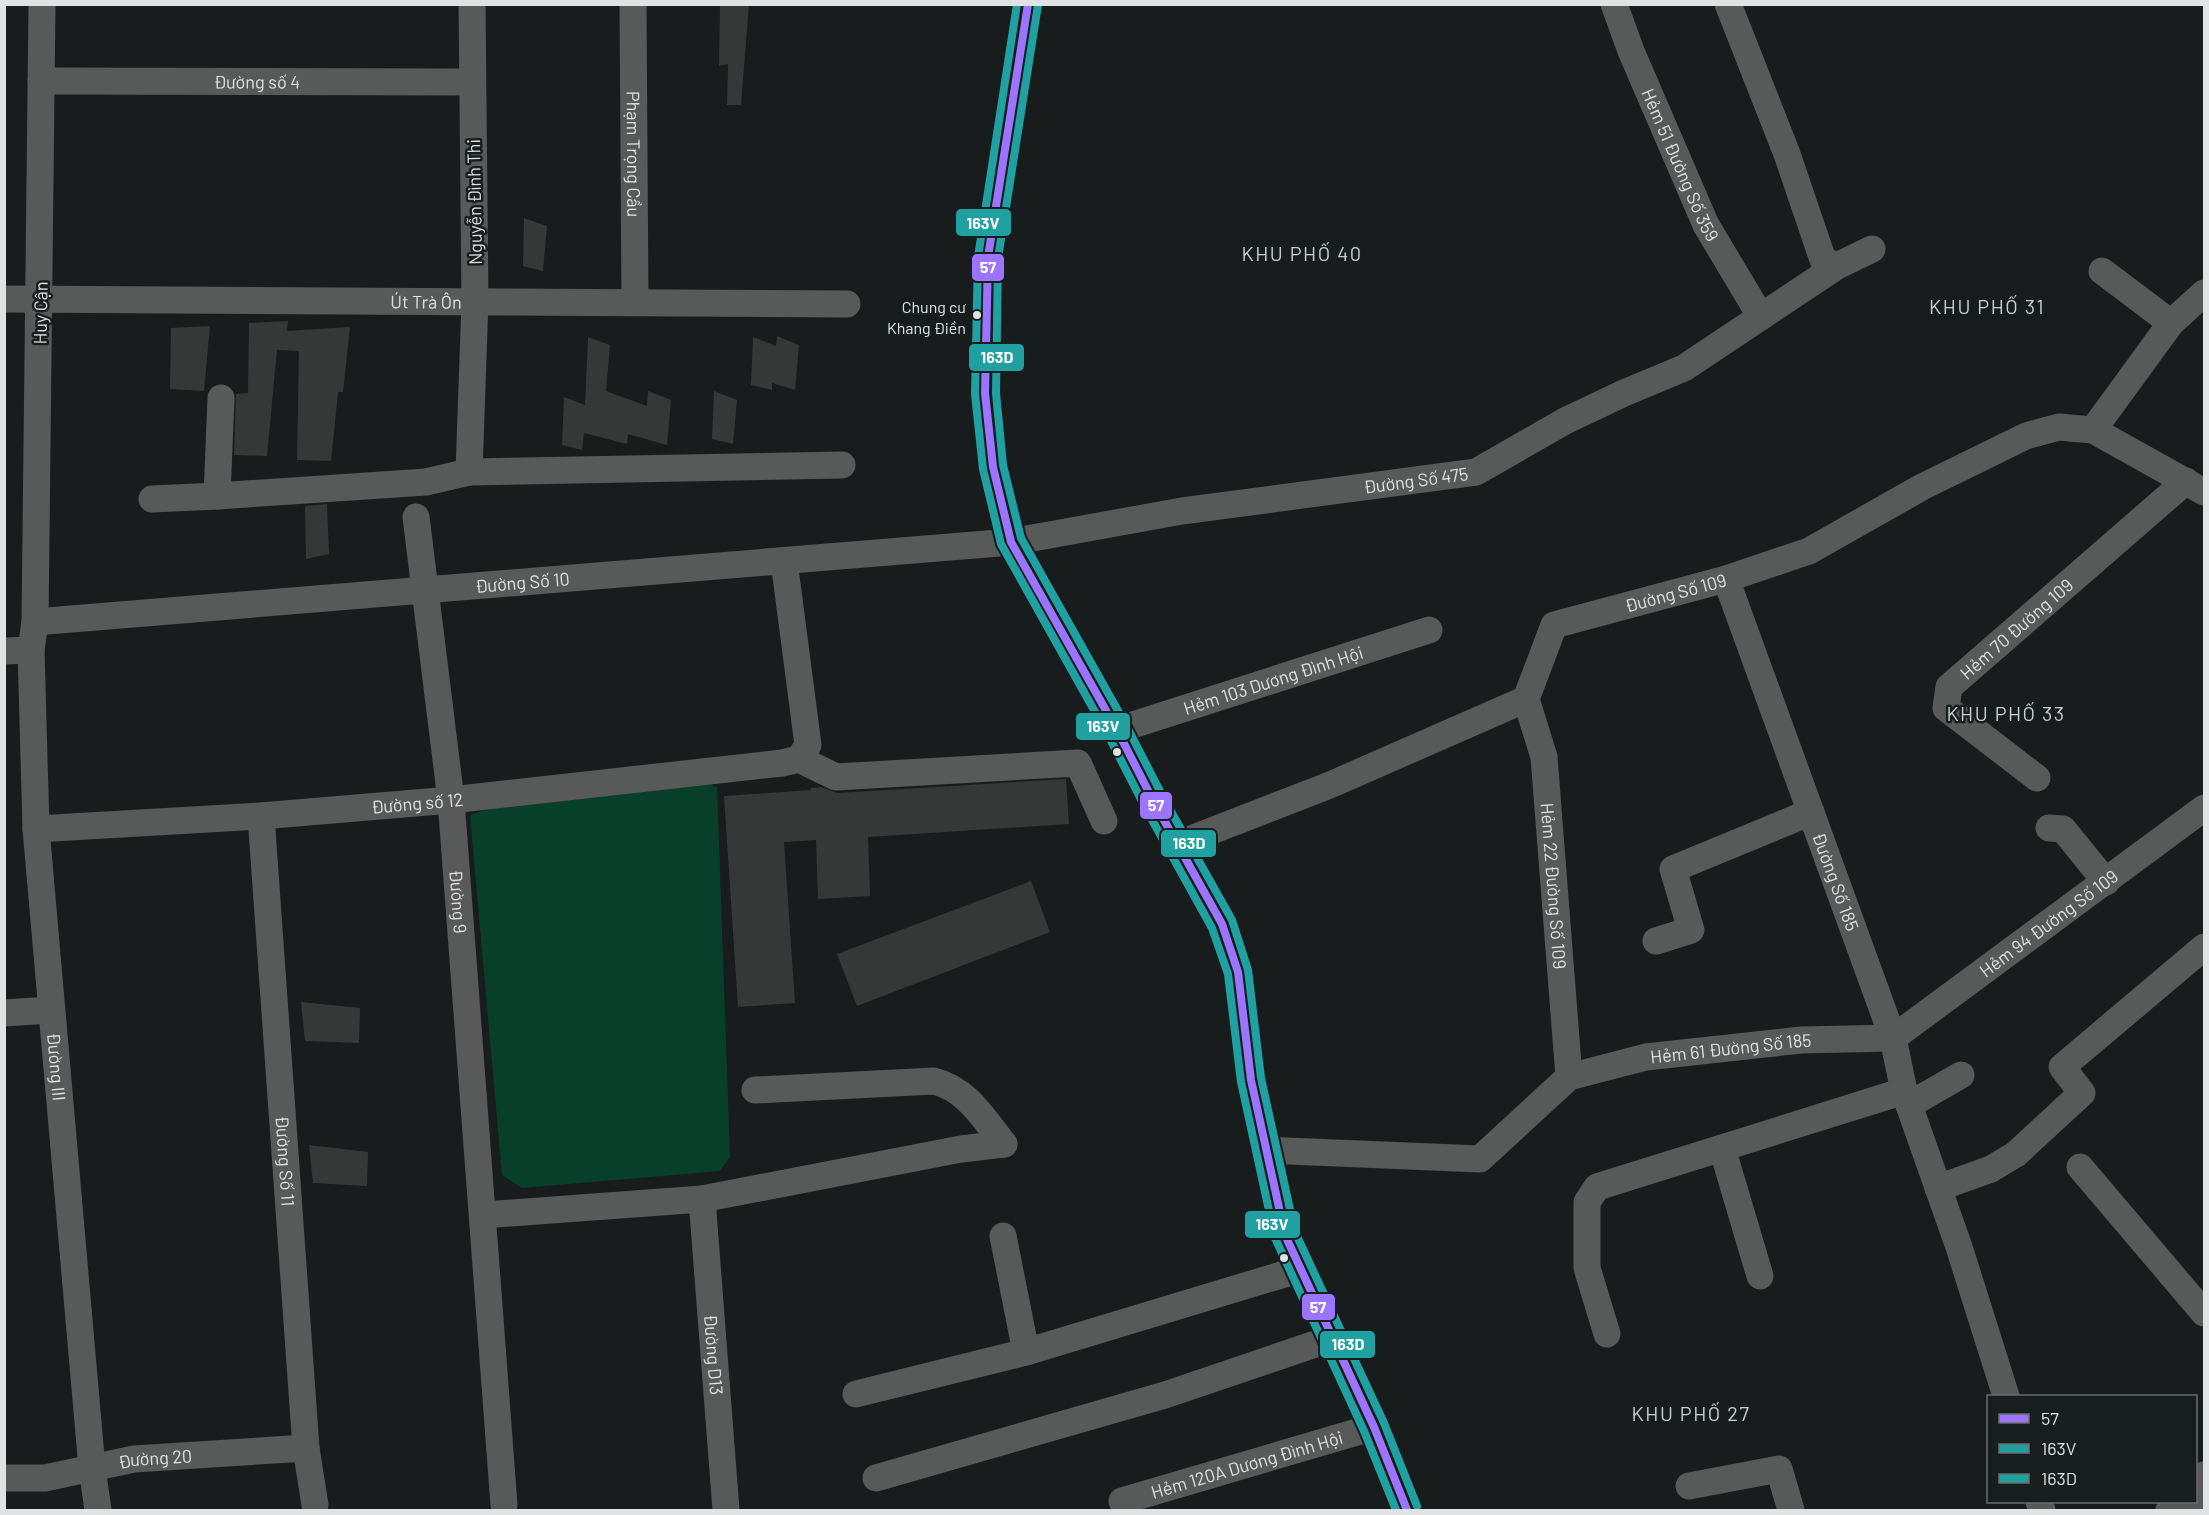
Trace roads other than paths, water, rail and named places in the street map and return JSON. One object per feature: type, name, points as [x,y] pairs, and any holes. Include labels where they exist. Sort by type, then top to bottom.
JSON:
[{"type":"street","name":"Huy Cận","points":[[35,622],[42,4]]},
{"type":"street","name":"Nguyễn Đình Thi","points":[[469,472],[475,301],[472,4]]},
{"type":"street","name":"Phạm Trọng Cầu","points":[[633,4],[635,302]]},
{"type":"street","points":[[1028,4],[988,257],[985,393],[993,466],[1011,542],[1117,730],[1222,924],[1238,972],[1251,1080],[1285,1235],[1374,1427],[1407,1510]]},
{"type":"street","name":"Hẻm 51 Đường Số 359","points":[[1614,4],[1631,51],[1706,225],[1761,317]]},
{"type":"street","points":[[1728,4],[1787,154],[1823,260],[1838,266]]},
{"type":"street","name":"Đường số 4","points":[[41,81],[472,81]]},
{"type":"street","name":"Đường Số 475","points":[[1011,542],[1182,511],[1476,472],[1565,421],[1684,368],[1838,266],[1872,249]]},
{"type":"street","points":[[2102,271],[2171,324]]},
{"type":"street","points":[[2093,430],[2171,324],[2203,297]]},
{"type":"street","name":"Út Trà Ôn","points":[[4,299],[847,304]]},
{"type":"street","points":[[217,496],[221,398]]},
{"type":"street","name":"Đường Số 109","points":[[1526,699],[1554,625],[1726,579],[1809,551],[1922,487],[2026,436],[2059,427],[2093,430],[2195,486]]},
{"type":"street","points":[[152,499],[426,482],[469,472],[842,465]]},
{"type":"street","name":"Hẻm 70 Đường 109","points":[[2037,778],[1946,708],[1949,687],[2195,486]]},
{"type":"street","name":"Đường 9","points":[[416,518],[451,800],[504,1505]]},
{"type":"street","name":"Đường Số 10","points":[[35,622],[1011,542]]},
{"type":"street","points":[[784,561],[808,745],[799,759],[836,777],[1078,763],[1104,821]]},
{"type":"street","name":"Đường Số 185","points":[[1726,579],[1893,1038],[1907,1098],[2006,1395]]},
{"type":"street","name":"Đường III","points":[[35,622],[18,650],[92,1468],[98,1510]]},
{"type":"street","name":"Hẻm 103 Dương Đình Hội","points":[[1117,730],[1428,630]]},
{"type":"street","points":[[1178,844],[1330,785],[1526,699]]},
{"type":"street","name":"Hẻm 22 Đường Số 109","points":[[1526,699],[1544,756],[1569,1077]]},
{"type":"street","name":"Đường số 12","points":[[36,829],[261,816],[451,800],[782,763],[799,759]]},
{"type":"street","name":"Hẻm 94 Đường Số 109","points":[[1893,1038],[2205,808]]},
{"type":"street","points":[[1656,941],[1691,930],[1673,869],[1811,812]]},
{"type":"street","name":"Đường Số 11","points":[[261,816],[306,1448],[315,1505]]},
{"type":"street","points":[[2049,828],[2062,829],[2106,882]]},
{"type":"street","points":[[1938,1188],[1991,1168],[2016,1154],[2082,1093],[2062,1067],[2205,947]]},
{"type":"street","points":[[4,1013],[51,1010]]},
{"type":"street","name":"Hẻm 61 Đường Số 185","points":[[1569,1077],[1646,1058],[1801,1040],[1893,1038]]},
{"type":"street","points":[[1607,1334],[1587,1268],[1587,1202],[1597,1187],[1722,1148],[1907,1098],[1961,1075]]},
{"type":"street","points":[[1266,1150],[1480,1159],[1569,1077]]},
{"type":"street","points":[[483,1215],[702,1199],[962,1149],[1004,1144],[966,1096],[947,1084],[934,1081],[755,1090]]},
{"type":"street","points":[[1722,1148],[1760,1276]]},
{"type":"street","points":[[2080,1167],[2205,1313]]},
{"type":"street","name":"Đường D13","points":[[702,1199],[726,1510]]},
{"type":"street","points":[[1003,1236],[1026,1352]]},
{"type":"street","points":[[856,1394],[1026,1352],[1301,1269]]},
{"type":"street","points":[[876,1478],[1165,1395],[1333,1338]]},
{"type":"street","name":"Hẻm 120A Dương Đình Hội","points":[[1122,1501],[1374,1427]]},
{"type":"street","name":"Đường 20","points":[[4,1478],[45,1478],[134,1459],[306,1448]]},
{"type":"street","points":[[1689,1486],[1779,1469],[1791,1510]]},
{"type":"place","name":"Chung cư Khang Điền","points":[[977,315]]},
{"type":"district","name":"KHU PHỐ 40","points":[[1302,253]]},
{"type":"district","name":"KHU PHỐ 31","points":[[1987,306]]},
{"type":"district","name":"KHU PHỐ 33","points":[[2006,713]]},
{"type":"district","name":"KHU PHỐ 27","points":[[1691,1413]]}]
